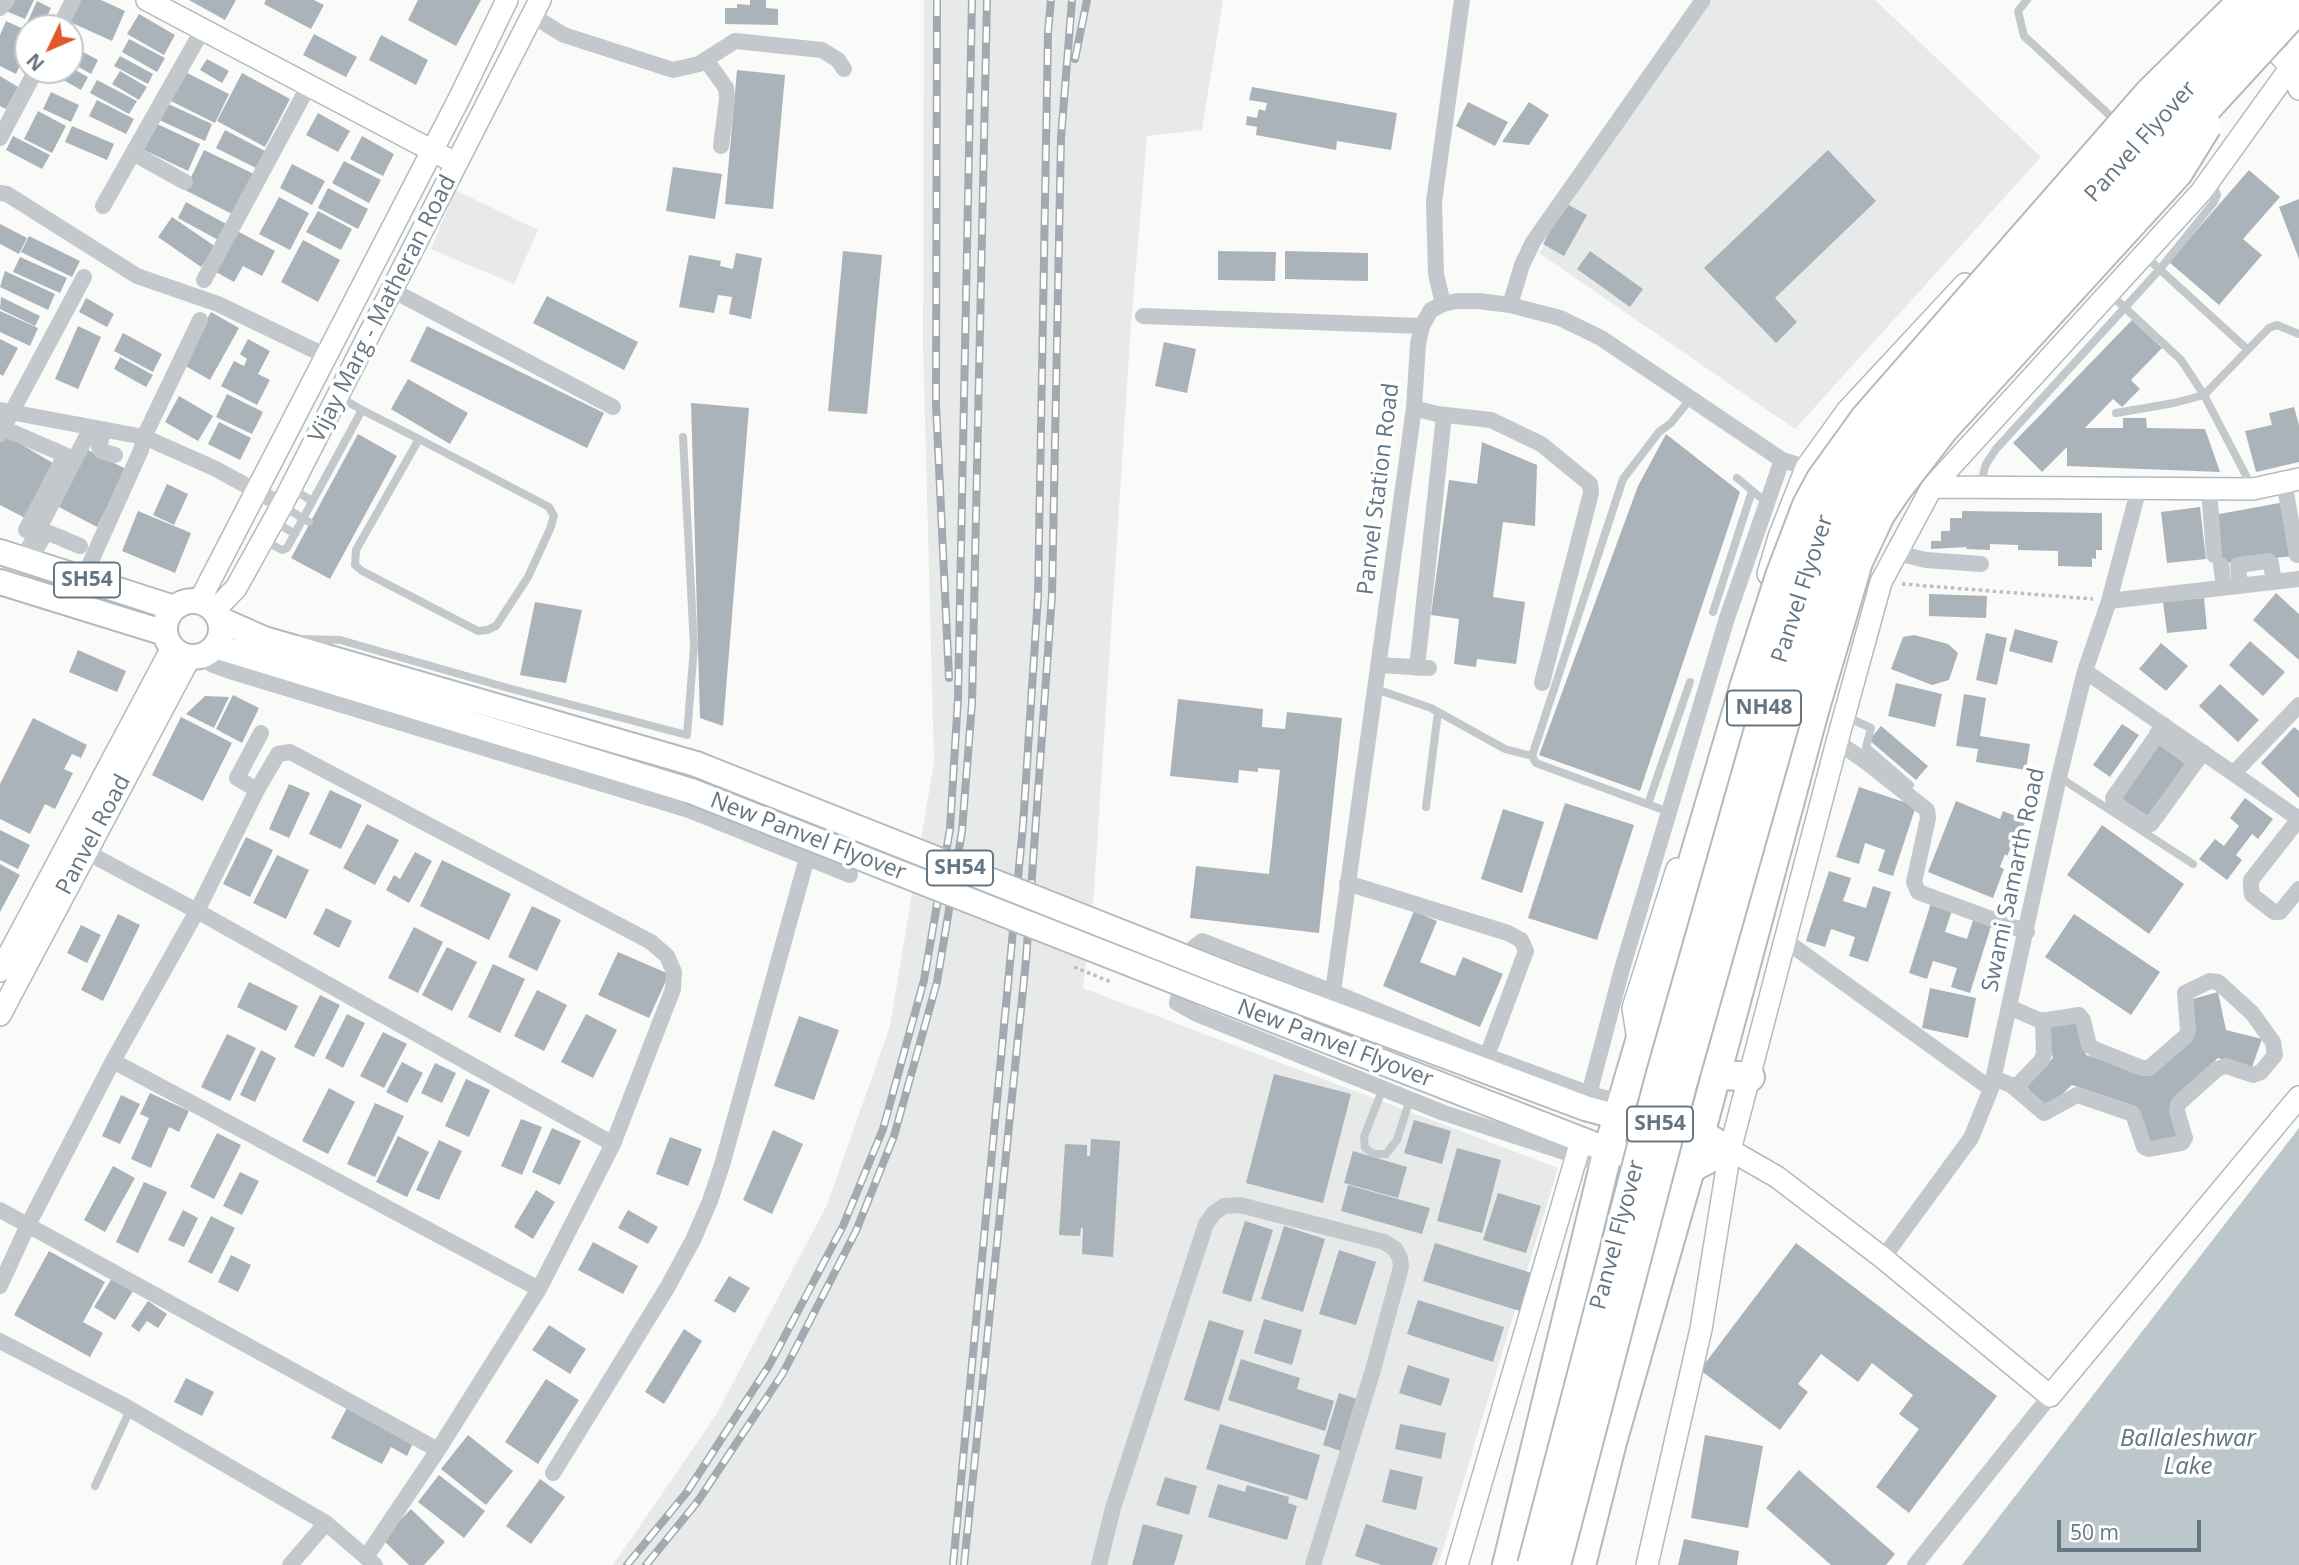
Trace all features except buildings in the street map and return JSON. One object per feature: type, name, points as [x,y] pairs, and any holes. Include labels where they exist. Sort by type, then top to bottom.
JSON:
[{"type":"highway","points":[[1507,1565],[1606,1157],[1744,688],[1794,536],[1821,479],[1865,418],[1894,383],[2158,102],[2233,0]]},
{"type":"highway","name":"Panvel Flyover","points":[[1532,1565],[1664,1063],[1800,584],[1825,514],[1838,490],[1882,430],[2158,102],[2274,0]]},
{"type":"highway","name":"Panvel Flyover","points":[[1556,1565],[1685,1071],[1822,591],[1846,524],[1900,445],[2245,64],[2299,8]]},
{"type":"highway","points":[[1581,1565],[1814,711],[1858,562],[1880,515],[1944,429],[2178,173],[2245,64]]},
{"type":"highway","points":[[1715,1074],[1750,1077]]},
{"type":"main road","name":"SH54","points":[[18,558],[174,608]]},
{"type":"main road","name":"SH54","points":[[0,582],[188,648],[261,649]]},
{"type":"main road","points":[[181,603],[211,611],[219,638],[188,648],[165,624],[174,608],[181,603]]},
{"type":"main road","name":"SH54","points":[[211,611],[261,649]]},
{"type":"main road","name":"New Panvel Flyover","points":[[261,649],[696,764],[1224,973],[1588,1101]]},
{"type":"main road","name":"New Panvel Flyover","points":[[261,649],[691,791],[1215,997],[1579,1148]]},
{"type":"main road","name":"SH54","points":[[1579,1148],[1606,1157],[1689,1171],[1730,1150],[1701,1131],[1588,1101]]},
{"type":"street","points":[[0,8],[7,0]]},
{"type":"street","points":[[149,0],[458,164]]},
{"type":"street","name":"Vijay Marg - Matheran Road","points":[[211,611],[256,492],[433,151],[507,0]]},
{"type":"street","points":[[1443,304],[1436,274],[1434,202],[1462,0]]},
{"type":"street","points":[[1639,1049],[1633,1009],[1779,537],[1806,468],[1847,411],[2120,125],[2233,0],[2291,67],[2299,89]]},
{"type":"street","points":[[1510,305],[1522,265],[1533,242],[1700,1]]},
{"type":"street","points":[[537,8],[564,35],[673,69],[699,64],[735,41],[822,50],[838,60],[844,69]]},
{"type":"street","name":"Vijay Marg - Matheran Road","points":[[211,611],[236,588],[282,505],[537,8]]},
{"type":"street","points":[[103,206],[202,29]]},
{"type":"street","points":[[1647,1565],[1701,1329],[1730,1150],[1836,742],[1881,582],[1932,487],[2206,185],[2291,67],[2299,42]]},
{"type":"street","points":[[706,60],[726,88],[721,146]]},
{"type":"street","points":[[0,138],[29,84]]},
{"type":"street","points":[[204,279],[309,85]]},
{"type":"street","points":[[133,153],[185,182]]},
{"type":"street","points":[[0,193],[7,194],[137,276],[218,304],[326,356]]},
{"type":"street","points":[[65,455],[2,431],[6,411],[84,277]]},
{"type":"street","points":[[392,290],[613,407]]},
{"type":"street","points":[[1143,316],[1422,326],[1431,310],[1443,304],[1457,301],[1510,305],[1560,318],[1601,338],[1782,460],[1806,468],[1932,487],[2253,489],[2292,480],[2297,555]]},
{"type":"street","points":[[83,579],[141,450],[144,437],[200,320]]},
{"type":"street","name":"Panvel Station Road","points":[[1333,992],[1414,408],[1418,344],[1422,326]]},
{"type":"street","points":[[1414,408],[1444,415],[1491,420],[1541,444],[1590,484],[1591,493],[1542,683]]},
{"type":"street","points":[[6,411],[144,437],[214,468],[282,505]]},
{"type":"street","points":[[1379,665],[1423,668],[1444,415]]},
{"type":"street","points":[[91,428],[101,451],[116,455]]},
{"type":"street","points":[[26,530],[65,455],[91,428]]},
{"type":"street","points":[[18,558],[91,428]]},
{"type":"street","points":[[1457,1565],[1579,1148],[1444,1113],[1197,1014],[1177,1003],[1191,950],[1202,940],[1487,1056],[1588,1101],[1622,969],[1727,618],[1782,460]]},
{"type":"street","name":"Swami Samarth Road","points":[[1882,1258],[1971,1138],[1992,1083],[2085,671],[2109,601],[2139,488]]},
{"type":"street","points":[[2209,489],[2219,563],[2247,585]]},
{"type":"street","points":[[18,558],[45,534],[50,533],[80,546]]},
{"type":"street","points":[[1897,553],[1926,560],[1981,565]]},
{"type":"street","points":[[2252,564],[2247,585],[2236,568],[2238,565],[2252,564]]},
{"type":"street","points":[[2109,601],[2299,579]]},
{"type":"street","points":[[188,648],[213,666],[688,810],[850,875]]},
{"type":"street","name":"Panvel Road","points":[[0,1015],[5,977],[188,648]]},
{"type":"street","points":[[2085,671],[2199,757],[2234,773],[2299,819],[2293,840],[2252,880],[2252,895],[2274,912],[2280,912],[2299,889]]},
{"type":"street","points":[[2234,773],[2299,705]]},
{"type":"street","points":[[2160,729],[2113,798],[2114,802],[2147,825],[2151,824],[2199,757]]},
{"type":"street","points":[[257,790],[237,778],[261,733]]},
{"type":"street","points":[[1836,742],[1861,758],[1927,810],[1928,818],[1914,881],[1918,892],[2027,932]]},
{"type":"street","points":[[0,1286],[28,1225],[113,1061],[197,911],[257,790],[278,754],[290,752],[651,942],[667,956],[674,972],[673,989],[613,1144],[539,1289],[371,1561],[326,1523],[130,1410],[0,1340]]},
{"type":"street","points":[[77,847],[197,911],[613,1144]]},
{"type":"street","points":[[553,1473],[667,1288],[710,1202],[807,858]]},
{"type":"street","points":[[1347,883],[1508,933],[1521,940],[1526,951],[1487,1056]]},
{"type":"street","points":[[1786,941],[1992,1083],[2015,1088],[2044,1113],[2077,1095],[2133,1114],[2144,1147],[2149,1149],[2182,1143],[2185,1138],[2177,1111],[2178,1104],[2217,1069],[2226,1066],[2253,1075],[2261,1072],[2275,1055],[2273,1042],[2252,1013],[2218,982],[2210,981],[2185,993],[2188,1030],[2186,1036],[2149,1068],[2142,1068],[2094,1049],[2089,1045],[2083,1020],[2079,1015],[2043,1020],[2010,1007]]},
{"type":"street","points":[[2015,1088],[2041,1061],[2044,1054],[2043,1020]]},
{"type":"street","points":[[113,1061],[539,1289]]},
{"type":"street","points":[[1915,1565],[2050,1396],[2299,1097]]},
{"type":"street","points":[[1730,1150],[1777,1177],[1882,1258],[2050,1396]]},
{"type":"street","points":[[1099,1565],[1113,1508],[1206,1224],[1214,1213],[1224,1206],[1240,1205],[1384,1242],[1395,1250],[1400,1258],[1401,1268],[1373,1370],[1313,1565]]},
{"type":"street","points":[[0,1210],[438,1450]]},
{"type":"street","points":[[290,1565],[326,1523]]},
{"type":"lane","points":[[2028,0],[2018,11],[2024,36],[2120,125]]},
{"type":"lane","points":[[2136,138],[2147,147]]},
{"type":"lane","points":[[1979,487],[1986,464],[1996,449],[2160,269],[2214,202],[2217,195],[2206,185],[2158,156]]},
{"type":"lane","points":[[2144,255],[2247,349]]},
{"type":"lane","points":[[2109,293],[2181,360],[2204,395],[2253,489]]},
{"type":"lane","points":[[2116,413],[2204,395],[2269,328],[2277,325],[2299,334]]},
{"type":"lane","points":[[338,396],[549,507],[554,516],[528,577],[496,626],[487,630],[478,631],[355,565],[353,548],[419,439]]},
{"type":"lane","points":[[1532,756],[1623,479],[1659,432],[1671,423],[1691,398]]},
{"type":"lane","points":[[262,540],[282,551],[287,548],[306,521],[312,501],[362,410]]},
{"type":"lane","points":[[261,649],[340,640],[687,735],[694,647],[682,437]]},
{"type":"lane","points":[[1737,478],[1767,503]]},
{"type":"lane","points":[[1713,612],[1752,491]]},
{"type":"lane","points":[[282,505],[312,501]]},
{"type":"lane","points":[[282,505],[306,521]]},
{"type":"lane","points":[[282,505],[295,534]]},
{"type":"lane","points":[[1648,804],[1690,682]]},
{"type":"lane","points":[[1376,689],[1438,712],[1505,749],[1532,756],[1536,763],[1669,812]]},
{"type":"lane","points":[[1426,807],[1438,712]]},
{"type":"lane","points":[[1844,716],[1871,728],[1866,747],[1910,785]]},
{"type":"lane","points":[[2059,777],[2193,864]]},
{"type":"lane","points":[[1383,1087],[1364,1137],[1365,1148],[1374,1154],[1386,1154],[1397,1140],[1410,1099]]},
{"type":"lane","points":[[95,1486],[130,1410]]},
{"type":"path","points":[[1881,582],[2109,601]]},
{"type":"path","points":[[1068,965],[1111,982]]},
{"type":"shaded area","points":[[924,0],[1223,0],[1202,130],[1147,136],[1131,324],[1094,891],[1083,988],[1558,1168],[1438,1565],[613,1565],[716,1415],[827,1205],[890,1026],[934,762],[923,344]]},
{"type":"shaded area","points":[[1713,0],[1875,0],[2041,157],[1795,429],[1539,253],[1579,190]]},
{"type":"shaded area","points":[[455,190],[538,230],[514,284],[431,249]]},
{"type":"water","name":"Ballaleshwar Lake","points":[[2299,1128],[2299,1565],[1962,1565]]},
{"type":"railway","points":[[937,0],[936,404],[949,678]]},
{"type":"railway","points":[[627,1565],[687,1492],[770,1364],[843,1226],[883,1129],[924,980],[950,829],[958,698],[972,0]]},
{"type":"railway","points":[[646,1565],[698,1501],[783,1373],[856,1231],[894,1136],[937,982],[962,831],[972,703],[987,0]]},
{"type":"railway","points":[[953,1565],[1023,825],[1038,596],[1048,32],[1051,0]]},
{"type":"railway","points":[[964,1565],[1026,960],[1052,595],[1061,138],[1072,0]]},
{"type":"railway","points":[[1075,59],[1087,0]]}]
